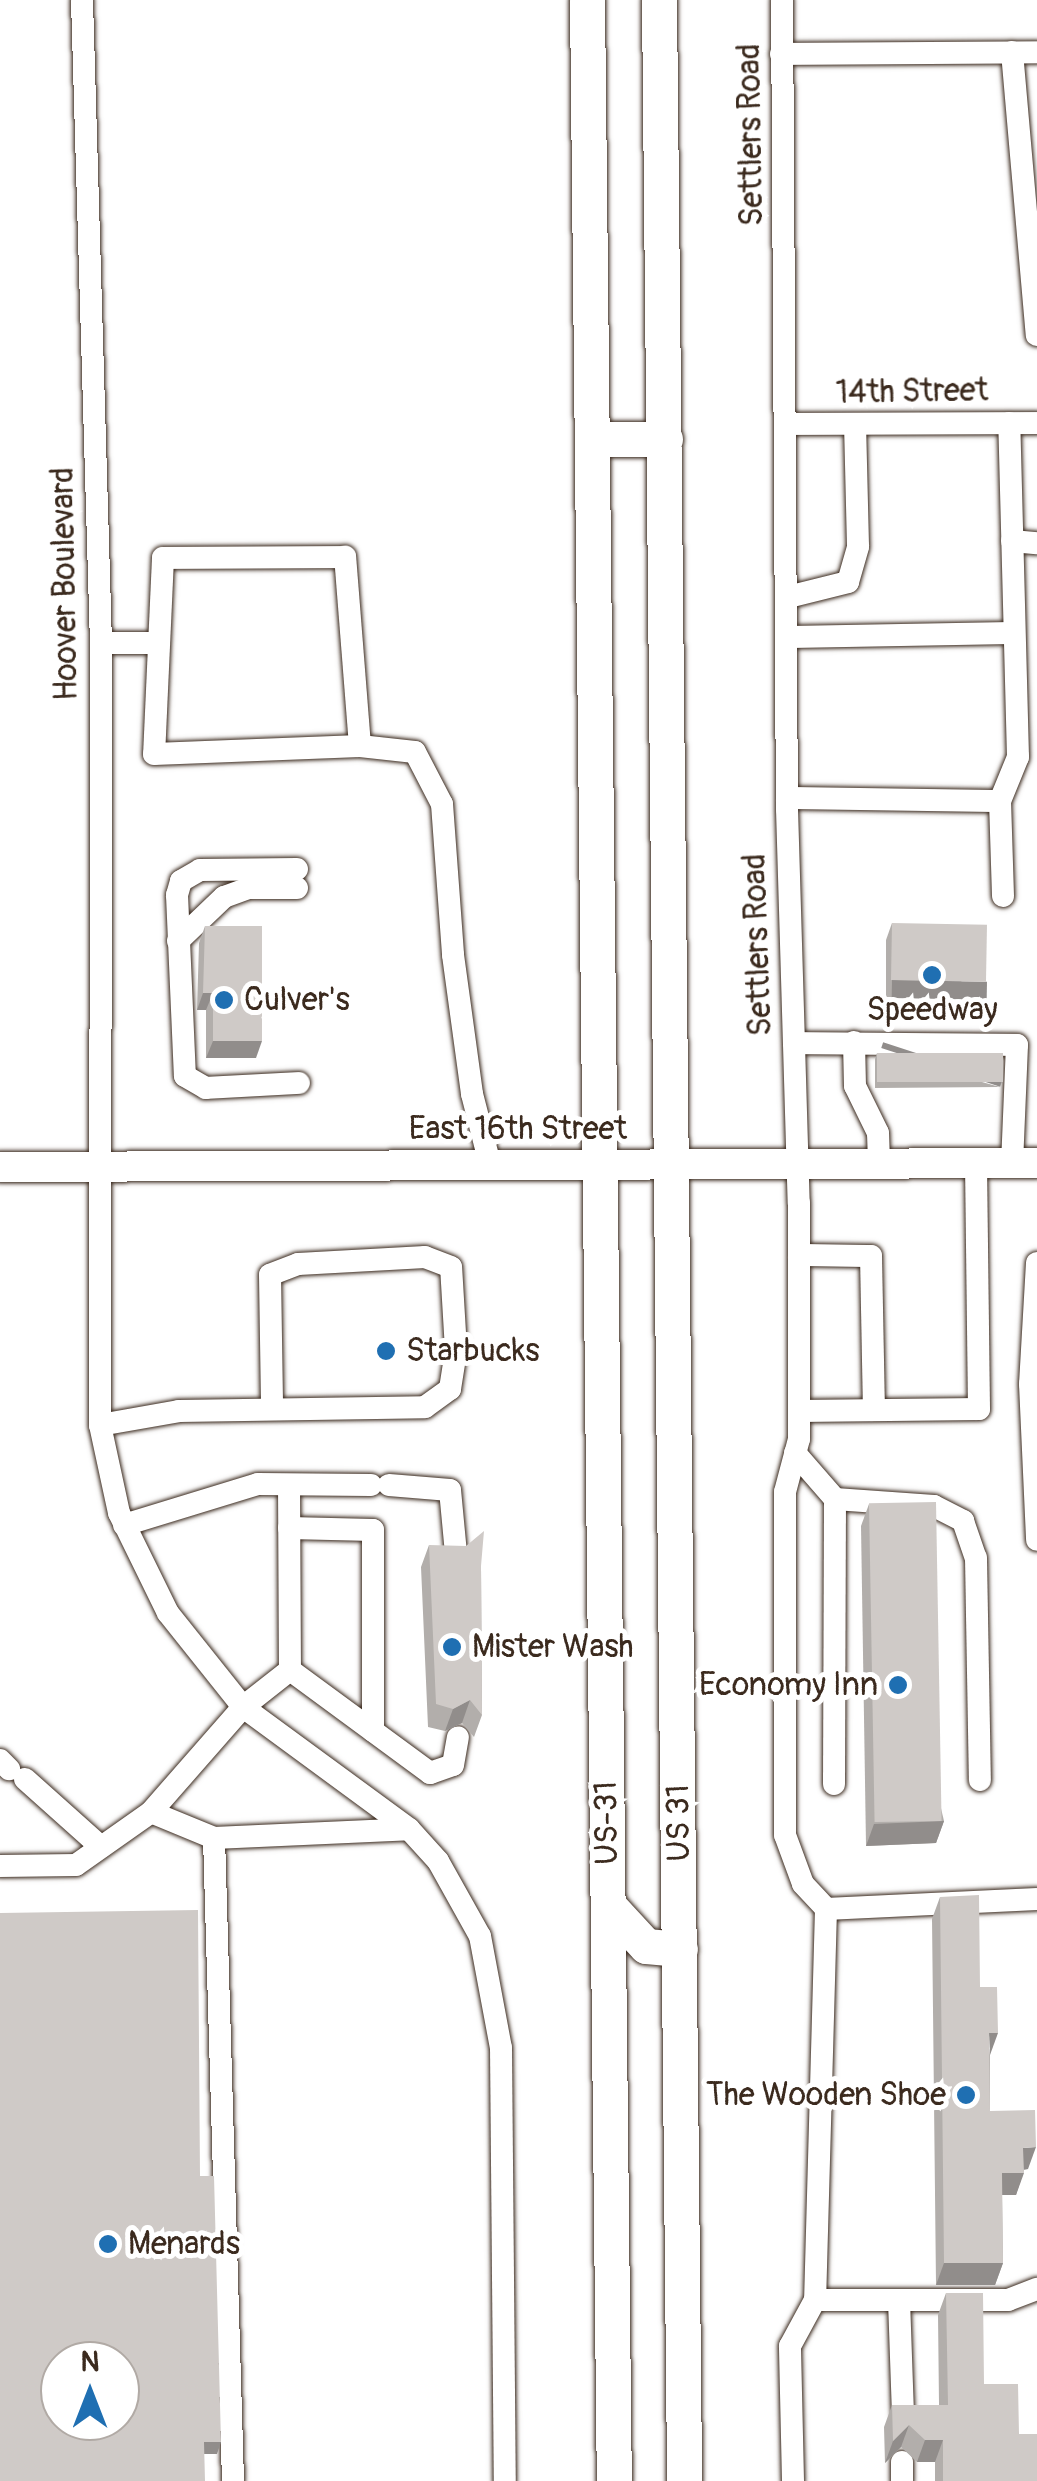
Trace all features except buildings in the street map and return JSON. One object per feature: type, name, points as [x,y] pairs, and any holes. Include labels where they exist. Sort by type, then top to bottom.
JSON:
[{"type":"highway","name":"US-31","points":[[587,0],[614,2481]]},
{"type":"highway","name":"US 31","points":[[659,0],[684,2481]]},
{"type":"highway","points":[[592,439],[665,439]]},
{"type":"highway","points":[[608,1905],[627,1933],[646,1946],[680,1948]]},
{"type":"main road","name":"East 16th Street","points":[[0,1167],[1025,1163]]},
{"type":"street","name":"Hoover Boulevard","points":[[82,0],[101,643],[100,1425],[124,1525],[168,1613],[243,1707],[410,1829],[462,1900],[495,1994],[503,2126],[506,2481]]},
{"type":"street","name":"Settlers Road","points":[[782,0],[789,424],[787,798],[799,1255],[799,1411],[795,1453],[785,1492],[785,1836],[803,1884],[826,1909]]},
{"type":"street","points":[[1012,52],[1037,336]]},
{"type":"street","points":[[782,54],[1037,52]]},
{"type":"street","name":"14th Street","points":[[789,424],[1037,423]]},
{"type":"street","points":[[1003,896],[1000,801],[1018,757],[1009,424]]},
{"type":"street","points":[[788,597],[848,582],[858,546],[855,426]]},
{"type":"street","points":[[1012,541],[1037,543]]},
{"type":"street","points":[[360,746],[345,557],[164,558],[154,754],[360,746],[415,752],[442,804],[456,972],[472,1094],[490,1164]]},
{"type":"street","points":[[788,637],[1014,633]]},
{"type":"street","points":[[101,643],[158,643]]},
{"type":"street","points":[[787,798],[1000,801]]},
{"type":"street","points":[[178,941],[224,896],[297,878],[188,874],[177,895],[178,941],[184,1076],[206,1088],[299,1082]]},
{"type":"street","points":[[854,1042],[854,1086],[878,1133],[879,1162]]},
{"type":"street","points":[[794,1043],[1016,1045],[1025,1163]]},
{"type":"street","points":[[799,1411],[980,1409],[976,1163]]},
{"type":"street","points":[[799,1255],[872,1256],[874,1410]]},
{"type":"street","points":[[100,1425],[180,1412],[425,1406],[450,1388],[456,1350],[451,1267],[425,1257],[298,1264],[270,1276],[272,1407]]},
{"type":"street","points":[[1037,1263],[1030,1384],[1037,1540]]},
{"type":"street","points":[[795,1453],[835,1499],[834,1784]]},
{"type":"street","points":[[124,1525],[258,1484],[450,1490],[456,1553]]},
{"type":"street","points":[[289,1485],[290,1670]]},
{"type":"street","points":[[835,1499],[934,1506],[964,1521],[976,1558],[980,1780]]},
{"type":"street","points":[[289,1528],[373,1530],[372,1731]]},
{"type":"street","points":[[0,1866],[76,1865],[150,1812],[243,1707],[290,1670]]},
{"type":"street","points":[[290,1670],[430,1773],[453,1765],[458,1737]]},
{"type":"street","points":[[11,1769],[101,1847]]},
{"type":"street","points":[[150,1812],[214,1838],[410,1829]]},
{"type":"street","points":[[214,1838],[234,2481]]},
{"type":"street","points":[[793,2481],[790,2346],[815,2300],[826,1909],[1037,1899]]},
{"type":"street","points":[[815,2300],[1008,2300],[1037,2288]]},
{"type":"street","points":[[899,2300],[904,2414]]},
{"type":"place","name":"Speedway","points":[[932,975]]},
{"type":"place","name":"Culver's","points":[[224,1000]]},
{"type":"place","name":"Starbucks","points":[[386,1351]]},
{"type":"place","name":"Mister Wash","points":[[452,1647]]},
{"type":"place","name":"Economy Inn","points":[[898,1685]]},
{"type":"place","name":"The Wooden Shoe","points":[[966,2095]]},
{"type":"place","name":"Menards","points":[[108,2244]]}]
